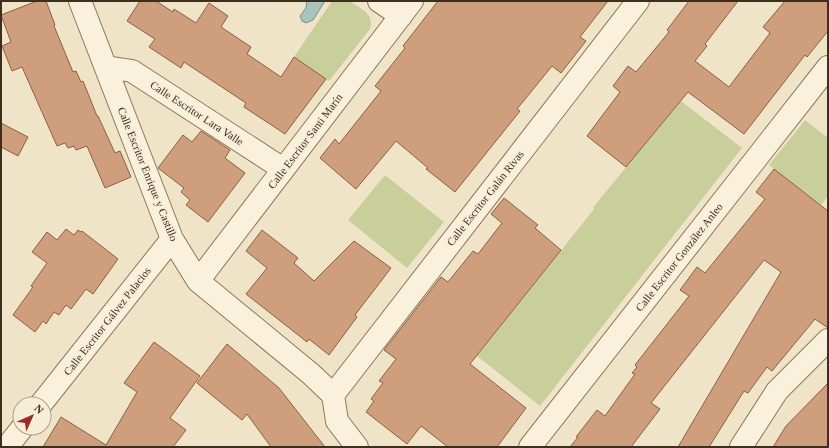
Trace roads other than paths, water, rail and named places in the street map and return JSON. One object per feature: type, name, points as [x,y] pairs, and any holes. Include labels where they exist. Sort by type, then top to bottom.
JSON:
[{"type":"street","name":"Calle Escritor Enrique y Castillo","points":[[80,1],[172,239],[198,281],[311,374],[333,395]]},
{"type":"street","points":[[379,1],[407,8]]},
{"type":"street","name":"Calle Escritor Galán Rivas","points":[[333,395],[638,1]]},
{"type":"street","name":"Calle Escritor Santi Marín","points":[[198,281],[407,8]]},
{"type":"street","name":"Calle Escritor Lara Valle","points":[[106,67],[132,71],[283,169]]},
{"type":"street","name":"Calle Escritor González Anleo","points":[[530,447],[828,67]]},
{"type":"street","name":"Calle Escritor Gálvez Palacios","points":[[47,396],[172,239]]},
{"type":"street","points":[[741,447],[777,391],[828,340]]},
{"type":"street","points":[[333,395],[336,421],[357,447]]},
{"type":"street","points":[[6,444],[14,436]]},
{"type":"water","points":[[307,1],[325,1],[313,20],[306,23],[302,21],[300,16],[306,8]]}]
